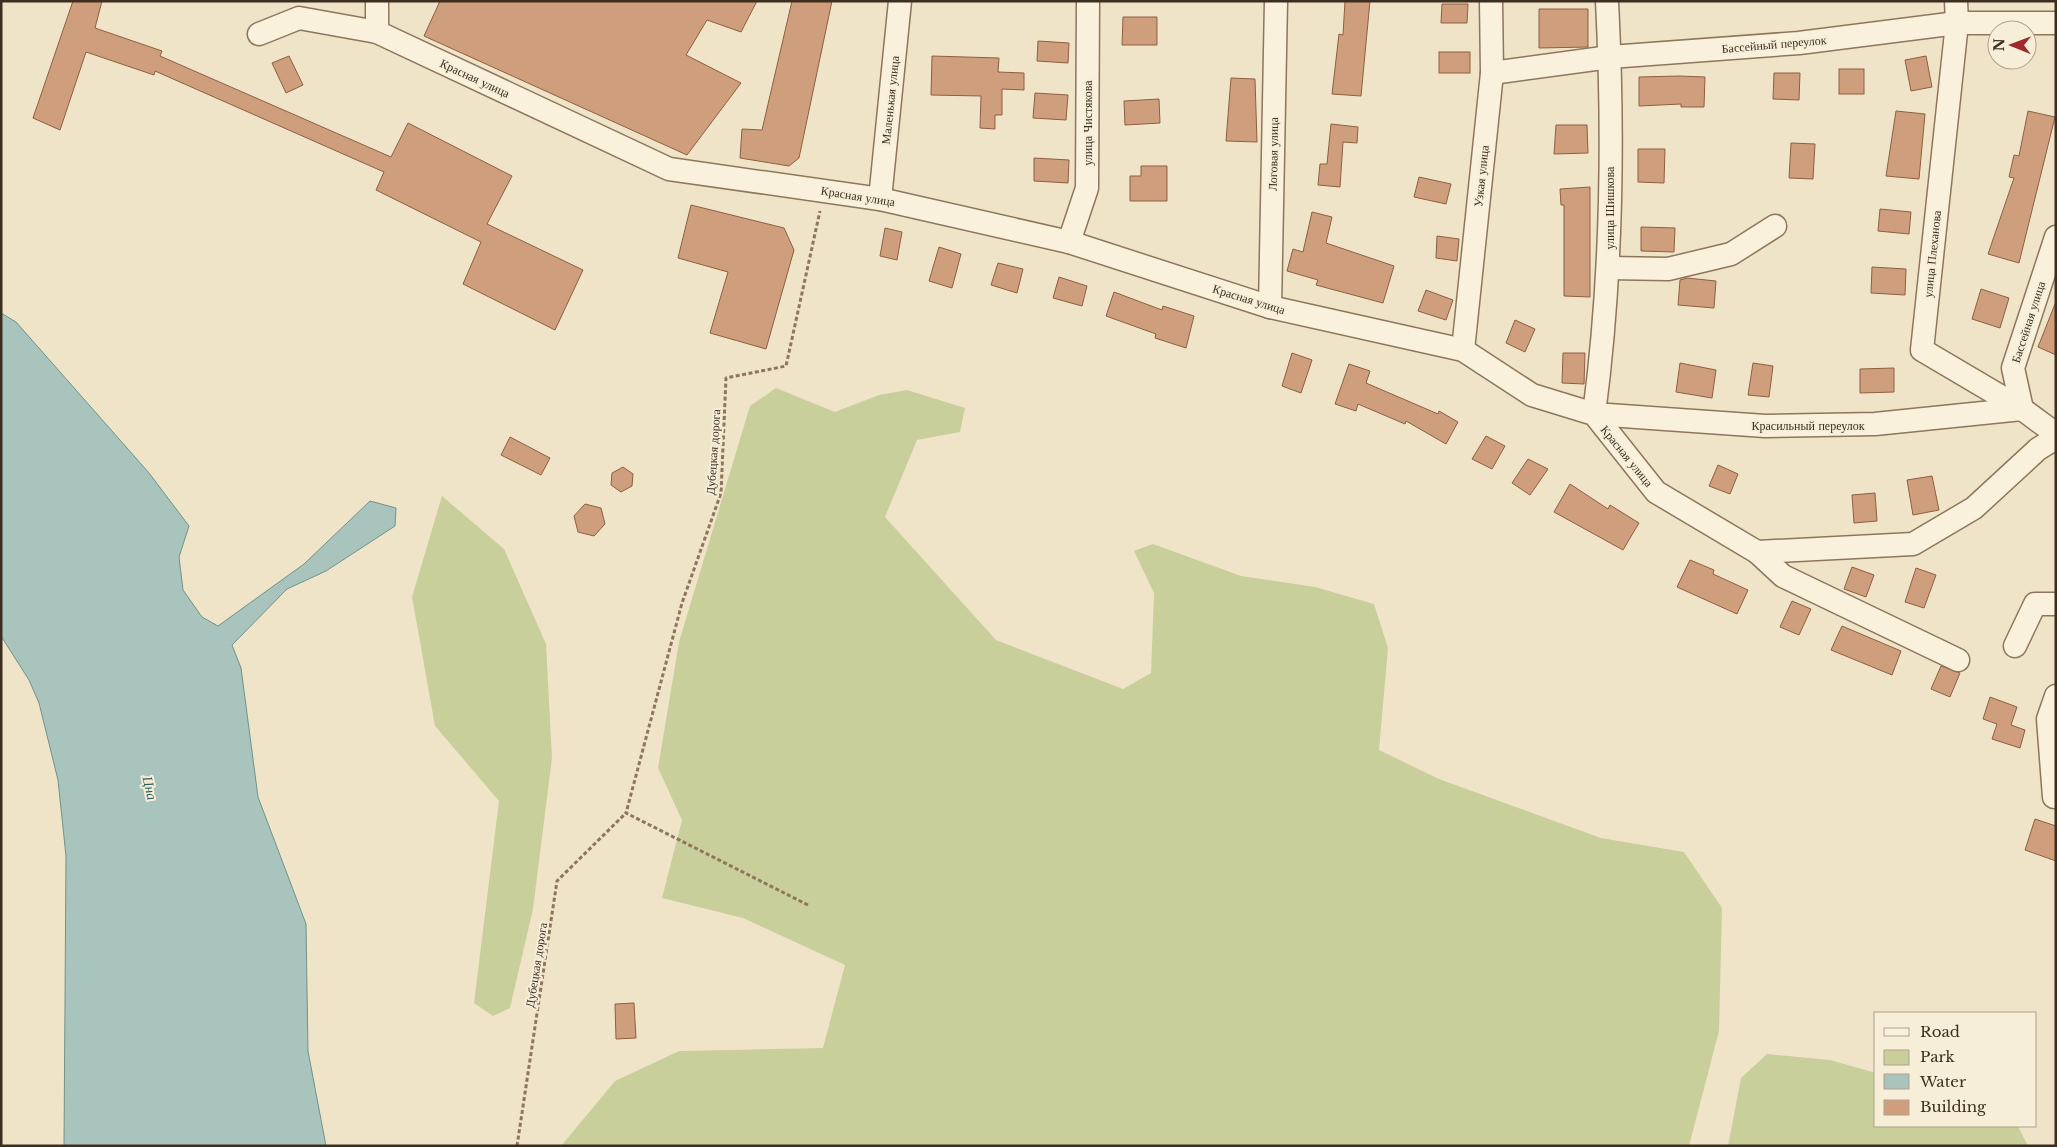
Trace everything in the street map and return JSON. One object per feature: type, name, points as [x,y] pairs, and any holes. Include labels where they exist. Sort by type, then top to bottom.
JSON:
[{"type":"street","points":[[377,1],[377,32]]},
{"type":"street","name":"Маленькая улица","points":[[880,199],[900,1]]},
{"type":"street","name":"улица Чистякова","points":[[1069,242],[1087,188],[1088,1]]},
{"type":"street","name":"Логовая улица","points":[[1270,307],[1276,1]]},
{"type":"street","name":"Узкая улица","points":[[1463,350],[1492,73],[1491,1]]},
{"type":"street","name":"улица Шишкова","points":[[1594,414],[1609,268],[1610,58],[1607,1]]},
{"type":"street","name":"Бассейный переулок","points":[[1492,73],[1610,58],[1799,43],[1956,12],[2056,23]]},
{"type":"street","name":"улица Плеханова","points":[[1956,12],[1922,350],[2022,409],[2056,434]]},
{"type":"street","name":"Красная улица","points":[[258,34],[299,18],[377,32],[669,169],[880,199],[1069,242],[1270,307],[1463,350],[1532,395],[1594,414],[1656,492],[1757,552],[1783,576],[1958,660]]},
{"type":"street","points":[[1609,268],[1668,269],[1731,254],[1775,226]]},
{"type":"street","name":"Бассейная улица","points":[[2022,409],[2013,368],[2056,237]]},
{"type":"street","name":"Красильный переулок","points":[[1594,414],[1764,426],[1875,424],[2022,409]]},
{"type":"street","points":[[1757,552],[1913,544],[1974,508],[2038,449],[2056,438]]},
{"type":"street","points":[[2015,646],[2035,604],[2056,604]]},
{"type":"street","points":[[2054,790],[2048,719],[2056,696]]},
{"type":"path","name":"Дубецкая дорога","points":[[517,1146],[557,881],[626,814],[682,603],[721,493],[726,378],[786,366],[824,191]]},
{"type":"path","points":[[626,814],[808,906]]},
{"type":"green space","points":[[776,388],[835,412],[879,395],[907,390],[965,408],[960,432],[917,440],[885,517],[996,640],[1123,689],[1151,673],[1154,593],[1134,551],[1153,544],[1241,576],[1315,587],[1374,604],[1388,648],[1379,750],[1439,779],[1601,838],[1684,852],[1722,908],[1719,1031],[1689,1146],[561,1146],[615,1081],[679,1051],[823,1048],[845,965],[743,918],[662,898],[682,820],[658,768],[679,642],[750,406]]},
{"type":"green space","points":[[442,496],[504,549],[546,644],[552,758],[533,909],[510,1008],[493,1016],[474,1003],[499,801],[435,726],[412,597]]},
{"type":"green space","points":[[1767,1054],[1830,1060],[1874,1072],[1874,1127],[2018,1127],[2028,1146],[1728,1146],[1741,1078]]},
{"type":"water","name":"Цна","points":[[1,313],[16,322],[149,473],[189,526],[179,557],[183,590],[202,617],[218,626],[304,564],[370,501],[396,508],[395,526],[326,571],[287,589],[232,645],[241,668],[258,797],[306,924],[308,1051],[326,1146],[64,1146],[66,856],[58,780],[39,703],[29,680],[1,636]]},
{"type":"building","points":[[73,1],[102,1],[95,28],[162,51],[160,56],[391,157],[408,123],[512,176],[487,224],[583,270],[555,330],[463,284],[481,242],[376,190],[384,172],[155,71],[154,75],[86,52],[60,130],[33,118]]},
{"type":"building","points":[[440,1],[757,1],[741,32],[707,20],[686,55],[741,83],[687,155],[424,36]]},
{"type":"building","points":[[792,1],[832,1],[799,158],[789,166],[740,158],[742,129],[762,130]]},
{"type":"building","points":[[1345,1],[1370,1],[1361,96],[1332,94],[1339,34],[1343,35]]},
{"type":"building","points":[[1442,4],[1468,4],[1467,23],[1441,23]]},
{"type":"building","points":[[1539,9],[1588,9],[1588,47],[1539,48]]},
{"type":"building","points":[[1123,17],[1157,17],[1157,45],[1122,45]]},
{"type":"building","points":[[1038,41],[1069,43],[1068,63],[1037,61]]},
{"type":"building","points":[[1439,52],[1470,52],[1470,73],[1439,73]]},
{"type":"building","points":[[289,56],[303,85],[286,93],[272,63]]},
{"type":"building","points":[[932,56],[999,58],[998,72],[1024,73],[1024,90],[1002,89],[1002,115],[995,115],[995,129],[980,128],[981,96],[931,95]]},
{"type":"building","points":[[1926,56],[1932,87],[1911,91],[1905,60]]},
{"type":"building","points":[[1839,69],[1864,69],[1864,94],[1839,94]]},
{"type":"building","points":[[1774,73],[1800,73],[1799,100],[1773,99]]},
{"type":"building","points":[[1639,77],[1705,77],[1704,107],[1681,107],[1681,104],[1639,106]]},
{"type":"building","points":[[1231,78],[1255,79],[1257,142],[1226,141]]},
{"type":"building","points":[[1035,93],[1068,95],[1066,120],[1033,118]]},
{"type":"building","points":[[1159,99],[1160,123],[1125,125],[1124,101]]},
{"type":"building","points":[[1896,111],[1925,114],[1919,179],[1886,176]]},
{"type":"building","points":[[2028,111],[2055,117],[2019,263],[1988,254],[2014,178],[2009,177],[2014,155],[2019,156]]},
{"type":"building","points":[[1331,124],[1358,127],[1357,143],[1343,142],[1340,187],[1318,185],[1320,164],[1327,164]]},
{"type":"building","points":[[1556,125],[1587,125],[1588,153],[1554,154]]},
{"type":"building","points":[[1791,143],[1815,144],[1813,179],[1789,178]]},
{"type":"building","points":[[1638,149],[1665,149],[1664,183],[1638,182]]},
{"type":"building","points":[[1034,158],[1069,160],[1068,183],[1034,181]]},
{"type":"building","points":[[1141,166],[1167,166],[1167,201],[1130,201],[1130,176],[1141,176]]},
{"type":"building","points":[[1419,177],[1451,184],[1446,204],[1414,197]]},
{"type":"building","points":[[1590,187],[1590,297],[1564,296],[1564,205],[1561,205],[1560,189]]},
{"type":"building","points":[[691,205],[784,228],[794,250],[766,349],[710,333],[728,272],[678,258]]},
{"type":"building","points":[[1880,209],[1911,212],[1909,234],[1878,231]]},
{"type":"building","points":[[1312,212],[1332,217],[1326,243],[1394,266],[1383,303],[1316,285],[1318,280],[1287,271],[1293,249],[1303,252]]},
{"type":"building","points":[[1641,227],[1675,228],[1674,252],[1641,251]]},
{"type":"building","points":[[885,228],[902,232],[897,260],[880,256]]},
{"type":"building","points":[[1437,236],[1459,239],[1457,261],[1436,258]]},
{"type":"building","points":[[939,247],[961,254],[952,288],[929,281]]},
{"type":"building","points":[[998,263],[1023,269],[1017,293],[991,285]]},
{"type":"building","points":[[1872,267],[1906,269],[1905,295],[1871,293]]},
{"type":"building","points":[[1059,277],[1087,286],[1082,306],[1053,298]]},
{"type":"building","points":[[1687,278],[1716,281],[1714,308],[1678,305],[1680,280]]},
{"type":"building","points":[[1981,289],[2009,298],[2000,328],[1972,319]]},
{"type":"building","points":[[1426,290],[1453,300],[1446,320],[1418,311]]},
{"type":"building","points":[[1114,292],[1162,310],[1163,306],[1194,316],[1186,348],[1155,338],[1156,334],[1106,316]]},
{"type":"building","points":[[2056,305],[2056,355],[2038,347]]},
{"type":"building","points":[[1515,320],[1535,329],[1525,352],[1506,343]]},
{"type":"building","points":[[1292,353],[1312,360],[1301,393],[1282,386]]},
{"type":"building","points":[[1563,353],[1585,353],[1584,384],[1562,383]]},
{"type":"building","points":[[1680,363],[1716,370],[1712,398],[1676,392]]},
{"type":"building","points":[[1753,363],[1773,366],[1769,397],[1748,395]]},
{"type":"building","points":[[1349,364],[1370,371],[1366,383],[1438,414],[1439,411],[1458,422],[1446,444],[1406,421],[1405,424],[1358,404],[1356,411],[1335,404]]},
{"type":"building","points":[[1894,368],[1894,392],[1860,393],[1860,369]]},
{"type":"building","points":[[1486,436],[1505,446],[1492,469],[1472,459]]},
{"type":"building","points":[[510,437],[550,458],[541,475],[501,455]]},
{"type":"building","points":[[1528,459],[1548,469],[1530,495],[1512,483]]},
{"type":"building","points":[[1718,465],[1738,474],[1730,494],[1709,486]]},
{"type":"building","points":[[623,467],[633,474],[632,486],[621,492],[611,485],[612,473]]},
{"type":"building","points":[[1932,476],[1939,510],[1913,515],[1907,480]]},
{"type":"building","points":[[1570,484],[1608,509],[1610,505],[1639,523],[1623,550],[1554,512]]},
{"type":"building","points":[[1875,493],[1877,521],[1854,523],[1852,495]]},
{"type":"building","points":[[585,504],[601,508],[605,524],[594,536],[578,532],[574,516]]},
{"type":"building","points":[[1690,560],[1714,570],[1713,574],[1748,590],[1737,614],[1677,587]]},
{"type":"building","points":[[1852,567],[1874,575],[1866,597],[1844,589]]},
{"type":"building","points":[[1916,568],[1936,575],[1924,608],[1905,602]]},
{"type":"building","points":[[1792,601],[1811,609],[1799,635],[1780,627]]},
{"type":"building","points":[[1842,626],[1901,651],[1892,675],[1831,650]]},
{"type":"building","points":[[1941,666],[1960,673],[1950,697],[1931,689]]},
{"type":"building","points":[[1990,697],[2017,707],[2011,725],[2025,730],[2020,748],[1992,739],[1997,724],[1983,719]]},
{"type":"building","points":[[2035,819],[2056,826],[2056,861],[2025,850]]},
{"type":"building","points":[[634,1003],[636,1038],[616,1039],[615,1004]]}]
